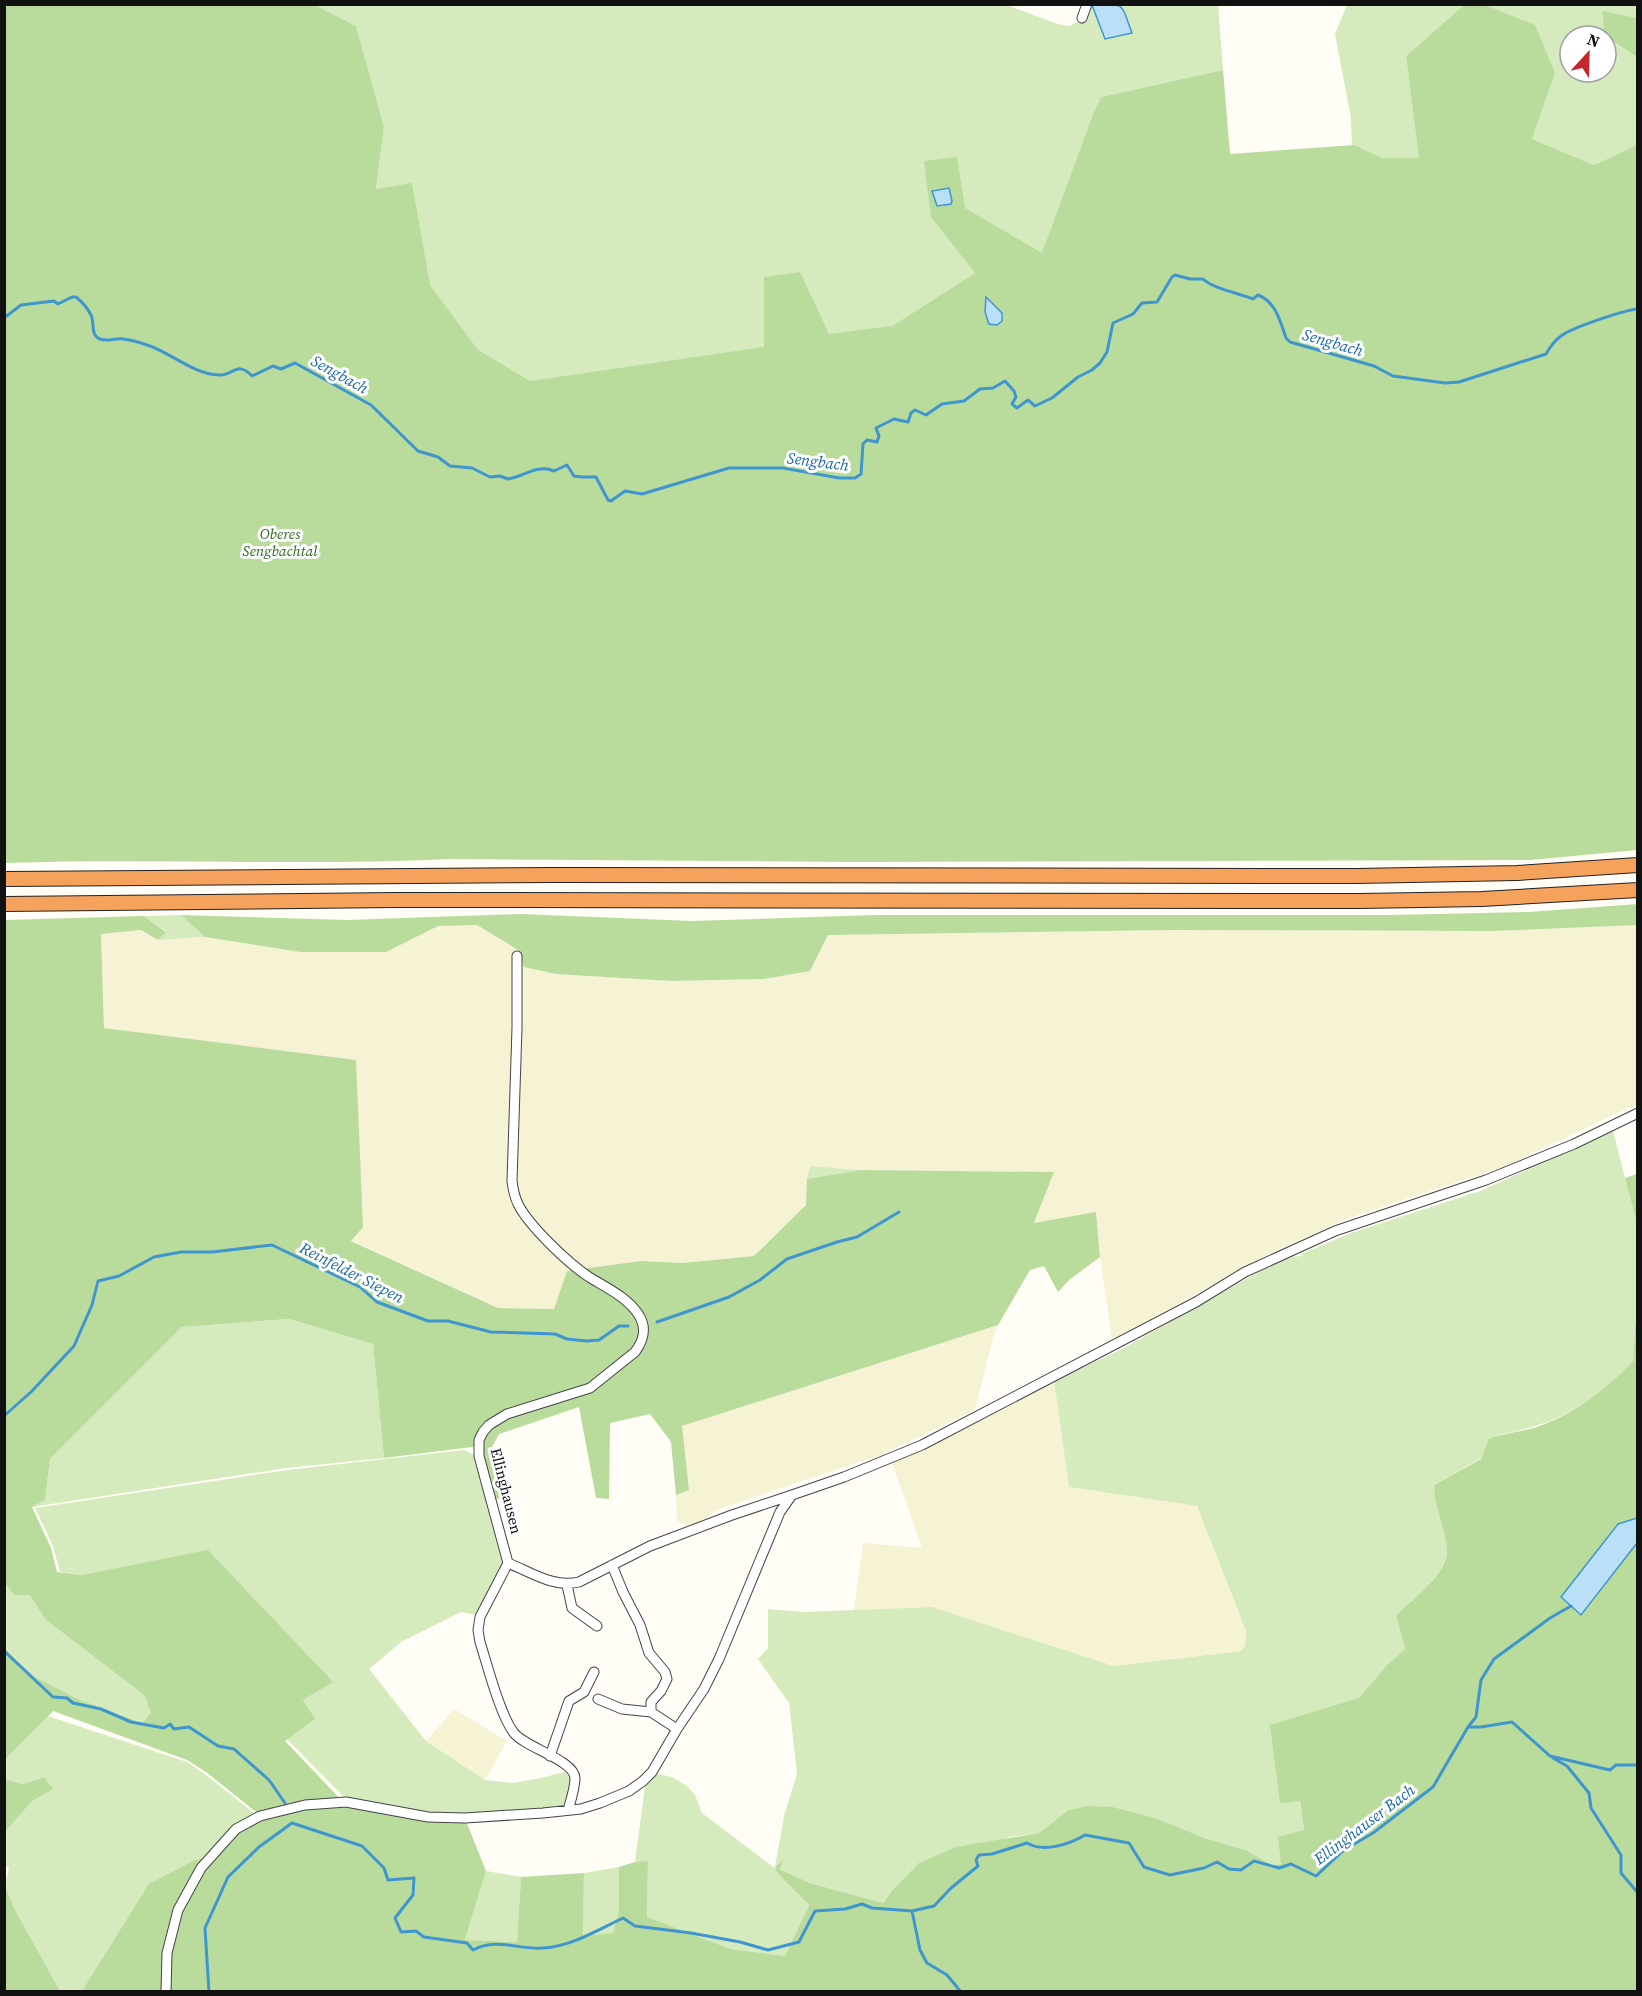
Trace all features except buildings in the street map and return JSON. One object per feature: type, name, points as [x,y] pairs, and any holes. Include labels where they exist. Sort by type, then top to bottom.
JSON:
[{"type":"highway","points":[[4,879],[554,875],[1357,876],[1517,873],[1638,865]]},
{"type":"highway","points":[[4,904],[552,900],[1359,901],[1492,898],[1638,890]]},
{"type":"street","points":[[1082,18],[1087,4]]},
{"type":"street","name":"Ellinghausen","points":[[508,1563],[479,1456],[479,1440],[483,1432],[489,1425],[507,1414],[590,1388],[635,1352],[644,1332],[644,1326],[636,1311],[621,1296],[587,1275],[559,1252],[527,1218],[514,1195],[512,1181],[517,956]]},
{"type":"street","points":[[568,1810],[575,1778],[573,1772],[569,1767],[519,1738],[510,1727],[480,1642],[478,1630],[480,1617],[508,1563],[549,1581],[567,1585],[579,1582],[660,1542],[885,1461],[922,1445],[1196,1302],[1245,1272],[1305,1244],[1335,1231],[1486,1180],[1574,1144],[1638,1113]]},
{"type":"street","points":[[166,1992],[167,1953],[178,1910],[201,1868],[236,1829],[260,1816],[305,1805],[346,1803],[428,1817],[465,1818],[581,1809],[614,1798],[643,1781],[652,1772],[704,1689],[719,1659],[780,1512],[792,1495]]},
{"type":"street","points":[[612,1565],[622,1592],[640,1625],[649,1653],[665,1672],[667,1679],[661,1691],[651,1702],[651,1712]]},
{"type":"street","points":[[567,1585],[572,1608],[597,1626]]},
{"type":"street","points":[[550,1756],[569,1701],[584,1692],[594,1672]]},
{"type":"street","points":[[598,1699],[622,1709],[651,1712],[677,1729]]},
{"type":"shaded area","points":[[477,925],[556,974],[671,981],[764,979],[810,971],[828,935],[1175,930],[1493,931],[1637,925],[1637,1104],[1503,1167],[1346,1219],[1269,1254],[1112,1340],[1096,1212],[1034,1224],[1054,1172],[860,1170],[810,1166],[807,1205],[754,1256],[682,1263],[641,1261],[554,1309],[498,1308],[351,1240],[355,1060],[104,1028],[101,934],[141,930],[158,940],[205,937],[300,952],[385,952],[437,926]]},
{"type":"shaded area","points":[[998,1325],[975,1410],[883,1454],[719,1509],[691,1527],[677,1521],[676,1495],[689,1490],[681,1426]]},
{"type":"shaded area","points":[[1054,1381],[1069,1487],[1197,1506],[1246,1631],[1245,1646],[1241,1651],[1114,1666],[932,1607],[854,1610],[863,1543],[922,1548],[892,1463],[942,1440]]},
{"type":"shaded area","points":[[454,1709],[507,1741],[485,1780],[426,1741]]},
{"type":"green space","points":[[1004,4],[1058,24],[1070,26],[1083,19],[1089,5],[1218,5],[1223,70],[1101,97],[1042,254],[966,209],[932,217],[975,273],[892,326],[940,688],[4,5],[376,189],[384,127],[356,26],[315,5]]},
{"type":"green space","name":"Oberes Sengbachtal","points":[[4,5],[315,5],[356,26],[384,127],[376,189],[412,183],[430,285],[478,350],[530,381],[764,347],[764,277],[800,272],[829,334],[892,326],[975,273],[931,217],[924,161],[957,157],[965,208],[1042,253],[1101,97],[1223,70],[1230,154],[1354,145],[1382,158],[1419,158],[1406,56],[1464,5],[1485,5],[1535,25],[1555,73],[1532,139],[1594,165],[1637,145],[1637,850],[1530,860],[850,862],[451,859],[339,862],[5,863]]},
{"type":"green space","points":[[1347,5],[1464,5],[1406,56],[1420,158],[1382,158],[1352,145],[1351,118],[1335,34]]},
{"type":"green space","points":[[1485,5],[1637,5],[1637,18],[1602,12],[1603,24],[1558,24],[1558,84],[1618,84],[1618,45],[1637,57],[1637,145],[1594,165],[1532,139],[1555,73]]},
{"type":"green space","points":[[1602,11],[1637,18],[1637,57],[1618,45],[1618,24],[1603,24]]},
{"type":"green space","points":[[1638,904],[1637,925],[1493,931],[1175,930],[828,935],[810,971],[764,979],[671,981],[556,974],[524,967],[518,950],[477,925],[438,926],[386,952],[300,952],[205,937],[181,915],[347,920],[520,914],[692,921],[875,915],[1391,915],[1529,912]]},
{"type":"green space","points":[[181,915],[205,937],[158,940],[166,931],[144,916]]},
{"type":"green space","points":[[144,916],[166,932],[158,940],[141,930],[101,934],[104,1028],[356,1060],[363,1227],[351,1241],[498,1308],[554,1309],[567,1271],[641,1261],[682,1263],[754,1256],[806,1205],[807,1179],[860,1170],[1054,1172],[1034,1223],[1096,1212],[1100,1257],[1069,1280],[1058,1292],[1044,1266],[1030,1270],[998,1325],[682,1426],[689,1490],[676,1495],[671,1442],[650,1414],[610,1423],[609,1499],[596,1498],[579,1407],[499,1434],[492,1447],[509,1494],[493,1501],[480,1446],[384,1458],[373,1344],[289,1319],[182,1327],[50,1459],[45,1500],[32,1507],[51,1548],[57,1572],[83,1575],[208,1550],[333,1682],[303,1700],[315,1719],[285,1741],[346,1805],[466,1821],[486,1871],[465,1940],[517,1942],[521,1877],[584,1873],[583,1936],[613,1933],[619,1910],[619,1867],[648,1861],[647,1917],[731,1949],[785,1956],[809,1905],[778,1874],[775,1867],[783,1860],[780,1869],[810,1883],[883,1903],[919,1863],[956,1847],[1039,1833],[1067,1811],[1086,1806],[1112,1807],[1155,1818],[1204,1838],[1246,1850],[1272,1865],[1281,1864],[1278,1837],[1304,1830],[1300,1801],[1280,1803],[1270,1725],[1359,1698],[1387,1665],[1405,1649],[1396,1615],[1428,1586],[1446,1559],[1446,1542],[1434,1485],[1481,1459],[1489,1439],[1549,1423],[1588,1401],[1633,1361],[1637,1322],[1637,1518],[1618,1524],[1561,1597],[1581,1615],[1637,1543],[1637,1991],[82,1991],[149,1884],[195,1860],[214,1856],[237,1830],[261,1816],[206,1772],[187,1760],[53,1711],[5,1760],[4,1647],[35,1677],[78,1699],[143,1723],[151,1712],[144,1695],[46,1620],[30,1595],[14,1595],[4,1582],[5,920]]},
{"type":"green space","points":[[1613,1131],[1637,1224],[1638,1322],[1635,1327],[1633,1361],[1588,1401],[1540,1425],[1499,1435],[1481,1458],[1434,1485],[1446,1541],[1446,1558],[1436,1576],[1396,1615],[1405,1649],[1387,1665],[1359,1698],[1338,1706],[1280,1802],[1300,1801],[1304,1830],[1282,1864],[1272,1865],[1246,1850],[1204,1838],[1067,1811],[1039,1833],[1009,1837],[891,1892],[883,1903],[810,1883],[779,1868],[782,1861],[775,1867],[784,1816],[797,1774],[789,1703],[758,1659],[768,1648],[768,1609],[804,1612],[932,1607],[1114,1666],[1241,1651],[1245,1646],[1246,1631],[1197,1506],[1069,1487],[1054,1381],[1122,1349],[1262,1270],[1292,1257],[1301,1256],[1303,1253],[1351,1233],[1480,1191]]},
{"type":"green space","points":[[810,1166],[860,1170],[807,1179]]},
{"type":"green space","points":[[1638,1174],[1637,1224],[1625,1178]]},
{"type":"green space","points":[[289,1319],[373,1344],[384,1458],[286,1468],[32,1507],[45,1500],[50,1459],[182,1327]]},
{"type":"green space","points":[[464,1450],[476,1456],[503,1563],[477,1615],[461,1612],[401,1642],[369,1669],[426,1741],[485,1780],[513,1783],[568,1771],[573,1778],[568,1798],[561,1808],[482,1815],[438,1813],[346,1799],[287,1739],[314,1719],[303,1700],[332,1681],[83,1575],[60,1572],[53,1546],[35,1508],[288,1470]]},
{"type":"green space","points":[[4,1582],[14,1595],[30,1594],[46,1620],[144,1695],[151,1711],[144,1723],[78,1699],[35,1677],[5,1647]]},
{"type":"green space","points":[[48,1716],[187,1762],[258,1816],[82,1991],[60,1991],[14,1908],[5,1886],[9,1868],[5,1866],[5,1832],[32,1801],[44,1777],[23,1784],[5,1779],[5,1760]]},
{"type":"green space","points":[[653,1773],[672,1777],[687,1786],[695,1795],[702,1813],[776,1869],[778,1874],[809,1905],[785,1956],[731,1949],[647,1917],[648,1861],[635,1862],[646,1779]]},
{"type":"green space","points":[[44,1777],[53,1789],[32,1801],[5,1832],[5,1779],[23,1784]]},
{"type":"green space","points":[[619,1867],[619,1910],[613,1933],[583,1937],[584,1873]]},
{"type":"green space","points":[[486,1871],[521,1877],[517,1942],[465,1940]]},
{"type":"green space","points":[[5,1886],[14,1908],[60,1991],[5,1991]]},
{"type":"water","points":[[1111,4],[1120,7],[1132,33],[1105,39],[1092,5]]},
{"type":"water","points":[[949,188],[951,204],[937,206],[932,191]]},
{"type":"water","points":[[986,297],[1002,313],[1002,321],[997,325],[989,324],[985,312]]},
{"type":"water","points":[[1637,1518],[1637,1543],[1581,1615],[1561,1597],[1618,1524]]},
{"type":"waterway","name":"Sengbach","points":[[4,318],[21,305],[54,301],[58,304],[76,297],[91,315],[95,335],[100,339],[123,339],[144,344],[210,374],[224,375],[242,369],[252,376],[273,366],[281,369],[295,363],[371,405],[418,451],[438,457],[450,466],[472,468],[490,477],[500,476],[508,479],[536,470],[554,471],[567,465],[574,476],[596,477],[608,500],[611,501],[625,491],[642,494],[729,468],[783,468],[839,478],[855,478],[861,474],[863,444],[867,440],[877,442],[879,436],[876,428],[894,419],[908,422],[911,413],[915,410],[926,415],[942,404],[964,401],[980,389],[993,388],[1005,381],[1016,397],[1012,404],[1017,408],[1028,400],[1035,406],[1052,398],[1100,363],[1107,352],[1113,323],[1133,314],[1142,303],[1157,302],[1175,275],[1190,279],[1203,279],[1220,288],[1253,299],[1258,295],[1264,298],[1273,307],[1286,338],[1290,342],[1374,366],[1393,376],[1445,383],[1459,382],[1546,354],[1554,342],[1575,329],[1638,309]]},
{"type":"waterway","name":"Reinfelder Siepen","points":[[657,1322],[729,1297],[760,1280],[787,1259],[857,1237],[899,1212]]},
{"type":"waterway","name":"Reinfelder Siepen","points":[[4,1416],[31,1392],[74,1346],[92,1305],[98,1281],[119,1276],[154,1257],[181,1252],[212,1252],[272,1245],[360,1287],[377,1302],[428,1321],[448,1321],[491,1332],[555,1334],[567,1339],[587,1341],[599,1340],[619,1326],[628,1326]]},
{"type":"waterway","name":"Ellinghauser Bach","points":[[209,1992],[205,1928],[228,1877],[259,1847],[292,1823],[362,1846],[384,1868],[388,1880],[414,1878],[413,1895],[395,1918],[401,1932],[416,1931],[424,1937],[467,1943],[473,1950],[491,1944],[534,1948],[554,1947],[584,1937],[623,1918],[635,1926],[691,1933],[768,1950],[799,1942],[815,1911],[845,1909],[862,1904],[872,1908],[912,1911],[934,1906],[951,1888],[978,1866],[976,1860],[979,1855],[992,1854],[1027,1843],[1041,1847],[1057,1846],[1085,1835],[1129,1843],[1144,1867],[1170,1875],[1204,1868],[1217,1862],[1229,1869],[1241,1870],[1254,1861],[1279,1868],[1291,1864],[1316,1876],[1344,1850],[1373,1833],[1433,1787],[1476,1717],[1481,1680],[1494,1659],[1550,1618],[1571,1606]]},
{"type":"waterway","name":"Ellinghauser Bach","points":[[4,1651],[53,1697],[67,1698],[73,1703],[101,1709],[131,1722],[164,1728],[170,1724],[174,1729],[189,1727],[218,1746],[234,1749],[269,1780],[285,1803]]},
{"type":"waterway","points":[[1468,1727],[1512,1722],[1550,1756],[1610,1770],[1616,1765],[1638,1765]]},
{"type":"waterway","points":[[1553,1758],[1567,1766],[1589,1793],[1591,1808],[1621,1855],[1621,1873],[1638,1893]]},
{"type":"waterway","points":[[912,1911],[920,1950],[927,1963],[947,1975],[961,1992]]}]
